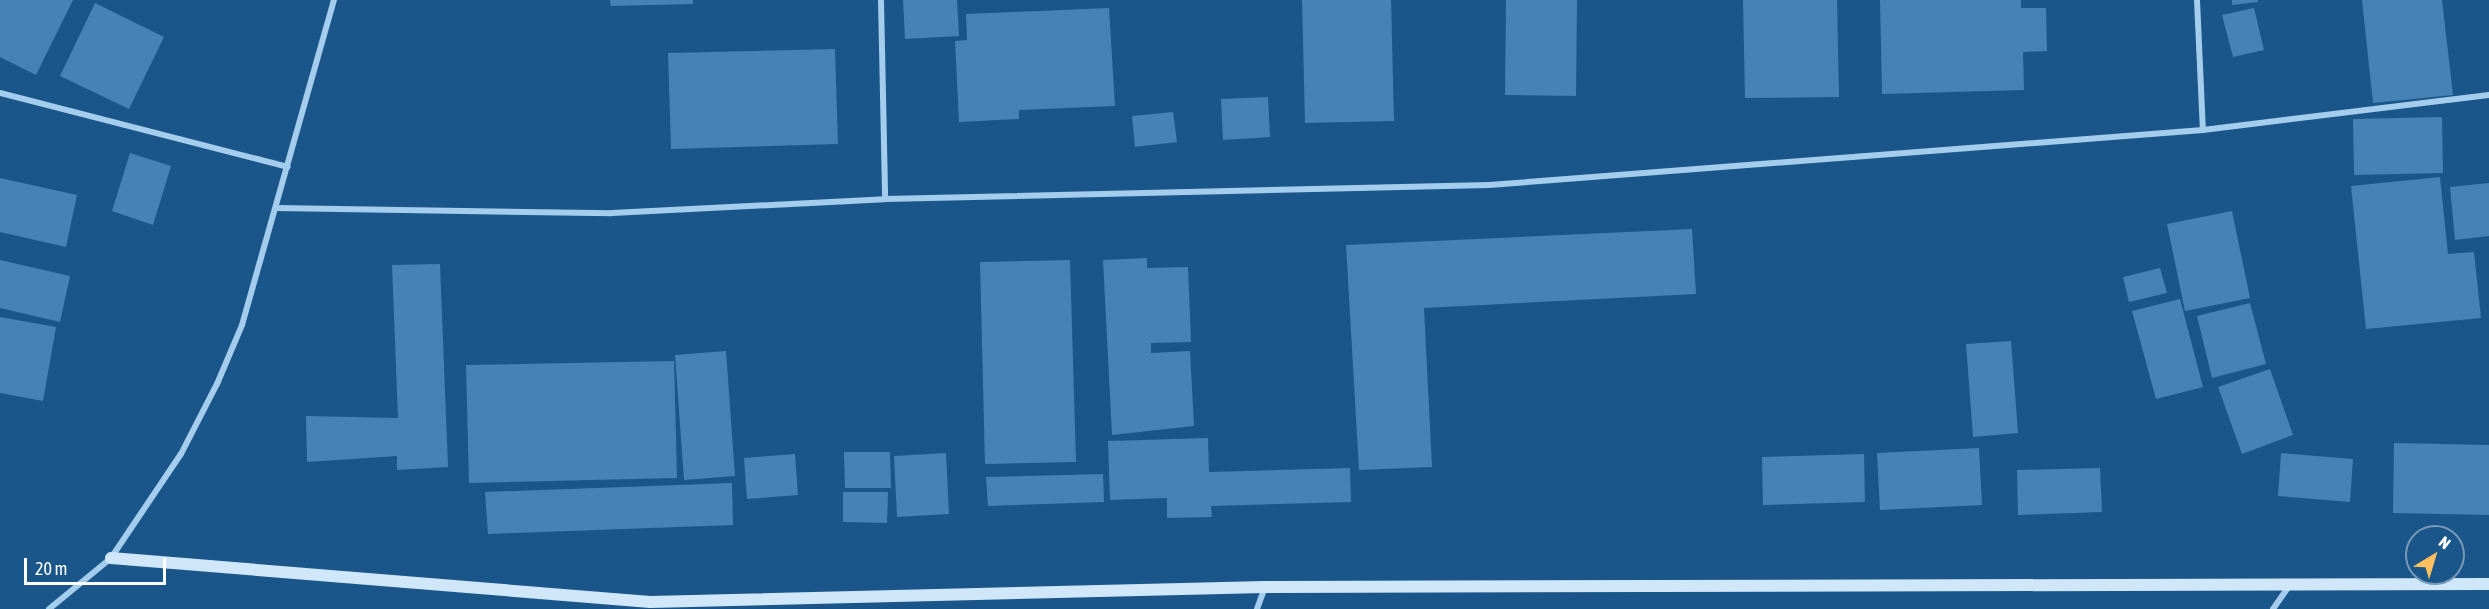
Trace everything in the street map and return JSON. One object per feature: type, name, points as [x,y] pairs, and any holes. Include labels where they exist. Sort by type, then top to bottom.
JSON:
[{"type":"main road","points":[[111,558],[650,606],[1265,586],[2489,584]]},
{"type":"street","points":[[49,609],[111,558],[181,454],[217,384],[242,325],[334,0]]},
{"type":"street","points":[[882,0],[885,198]]},
{"type":"street","points":[[2197,0],[2203,130]]},
{"type":"street","points":[[0,93],[288,167]]},
{"type":"street","points":[[276,208],[612,213],[885,198],[1489,185],[2203,130],[2489,95]]},
{"type":"street","points":[[2273,609],[2290,584]]},
{"type":"street","points":[[1257,609],[1265,586]]},
{"type":"building","points":[[0,0],[73,0],[36,75],[0,57]]},
{"type":"building","points":[[610,0],[693,0],[693,4],[611,6]]},
{"type":"building","points":[[903,0],[957,0],[959,36],[905,39]]},
{"type":"building","points":[[1302,0],[1391,0],[1394,121],[1305,123]]},
{"type":"building","points":[[1506,0],[1577,0],[1576,96],[1505,95]]},
{"type":"building","points":[[1743,0],[1837,0],[1839,97],[1745,98]]},
{"type":"building","points":[[1880,0],[2021,0],[2021,8],[2046,8],[2047,51],[2023,52],[2024,90],[1882,94]]},
{"type":"building","points":[[2232,0],[2258,0],[2258,2],[2232,5]]},
{"type":"building","points":[[2362,0],[2442,0],[2453,95],[2373,103]]},
{"type":"building","points":[[95,3],[164,37],[129,109],[60,76]]},
{"type":"building","points":[[1109,8],[1115,106],[1019,110],[1019,119],[959,122],[955,41],[967,40],[966,14]]},
{"type":"building","points":[[2254,8],[2264,50],[2233,57],[2222,15]]},
{"type":"building","points":[[835,49],[838,144],[671,149],[668,53]]},
{"type":"building","points":[[1268,97],[1270,137],[1223,140],[1221,99]]},
{"type":"building","points":[[1173,112],[1177,142],[1135,147],[1132,116]]},
{"type":"building","points":[[2442,117],[2443,173],[2354,175],[2353,119]]},
{"type":"building","points":[[130,153],[171,166],[153,225],[112,211]]},
{"type":"building","points":[[2440,177],[2448,254],[2474,252],[2481,318],[2366,329],[2351,186]]},
{"type":"building","points":[[0,178],[77,195],[66,247],[0,232]]},
{"type":"building","points":[[2489,183],[2489,236],[2455,240],[2450,187]]},
{"type":"building","points":[[2232,211],[2250,298],[2185,311],[2167,224]]},
{"type":"building","points":[[1692,229],[1696,294],[1424,308],[1432,467],[1359,470],[1346,245]]},
{"type":"building","points":[[1147,258],[1147,268],[1188,267],[1191,342],[1151,343],[1151,353],[1190,351],[1194,426],[1112,435],[1103,260]]},
{"type":"building","points":[[0,260],[70,276],[60,322],[0,308]]},
{"type":"building","points":[[1070,260],[1076,462],[985,464],[980,262]]},
{"type":"building","points":[[440,264],[448,467],[397,470],[397,456],[307,462],[306,416],[398,418],[392,265]]},
{"type":"building","points":[[2160,268],[2167,293],[2129,302],[2123,277]]},
{"type":"building","points":[[2180,299],[2203,387],[2156,399],[2132,311]]},
{"type":"building","points":[[2250,303],[2266,364],[2212,378],[2197,316]]},
{"type":"building","points":[[0,317],[56,327],[43,401],[0,393]]},
{"type":"building","points":[[2011,341],[2018,433],[1973,437],[1966,344]]},
{"type":"building","points":[[726,351],[735,476],[684,480],[675,355]]},
{"type":"building","points":[[674,361],[677,478],[469,483],[466,365]]},
{"type":"building","points":[[2270,369],[2293,435],[2242,454],[2218,387]]},
{"type":"building","points":[[1208,438],[1209,472],[1350,468],[1351,502],[1211,506],[1212,517],[1167,518],[1167,498],[1110,500],[1108,441]]},
{"type":"building","points":[[2394,443],[2489,445],[2489,515],[2393,513]]},
{"type":"building","points":[[1979,448],[1982,505],[1880,510],[1877,453]]},
{"type":"building","points":[[844,452],[890,452],[891,488],[845,488]]},
{"type":"building","points":[[946,453],[949,514],[897,517],[894,456]]},
{"type":"building","points":[[2281,453],[2353,459],[2350,502],[2278,496]]},
{"type":"building","points":[[795,454],[798,495],[747,499],[744,458]]},
{"type":"building","points":[[1864,454],[1865,502],[1763,505],[1762,457]]},
{"type":"building","points":[[2100,468],[2102,512],[2018,515],[2017,470]]},
{"type":"building","points":[[1103,474],[1104,502],[988,506],[986,477]]},
{"type":"building","points":[[732,483],[733,525],[488,534],[485,492]]},
{"type":"building","points":[[843,492],[888,492],[887,523],[843,522]]}]
